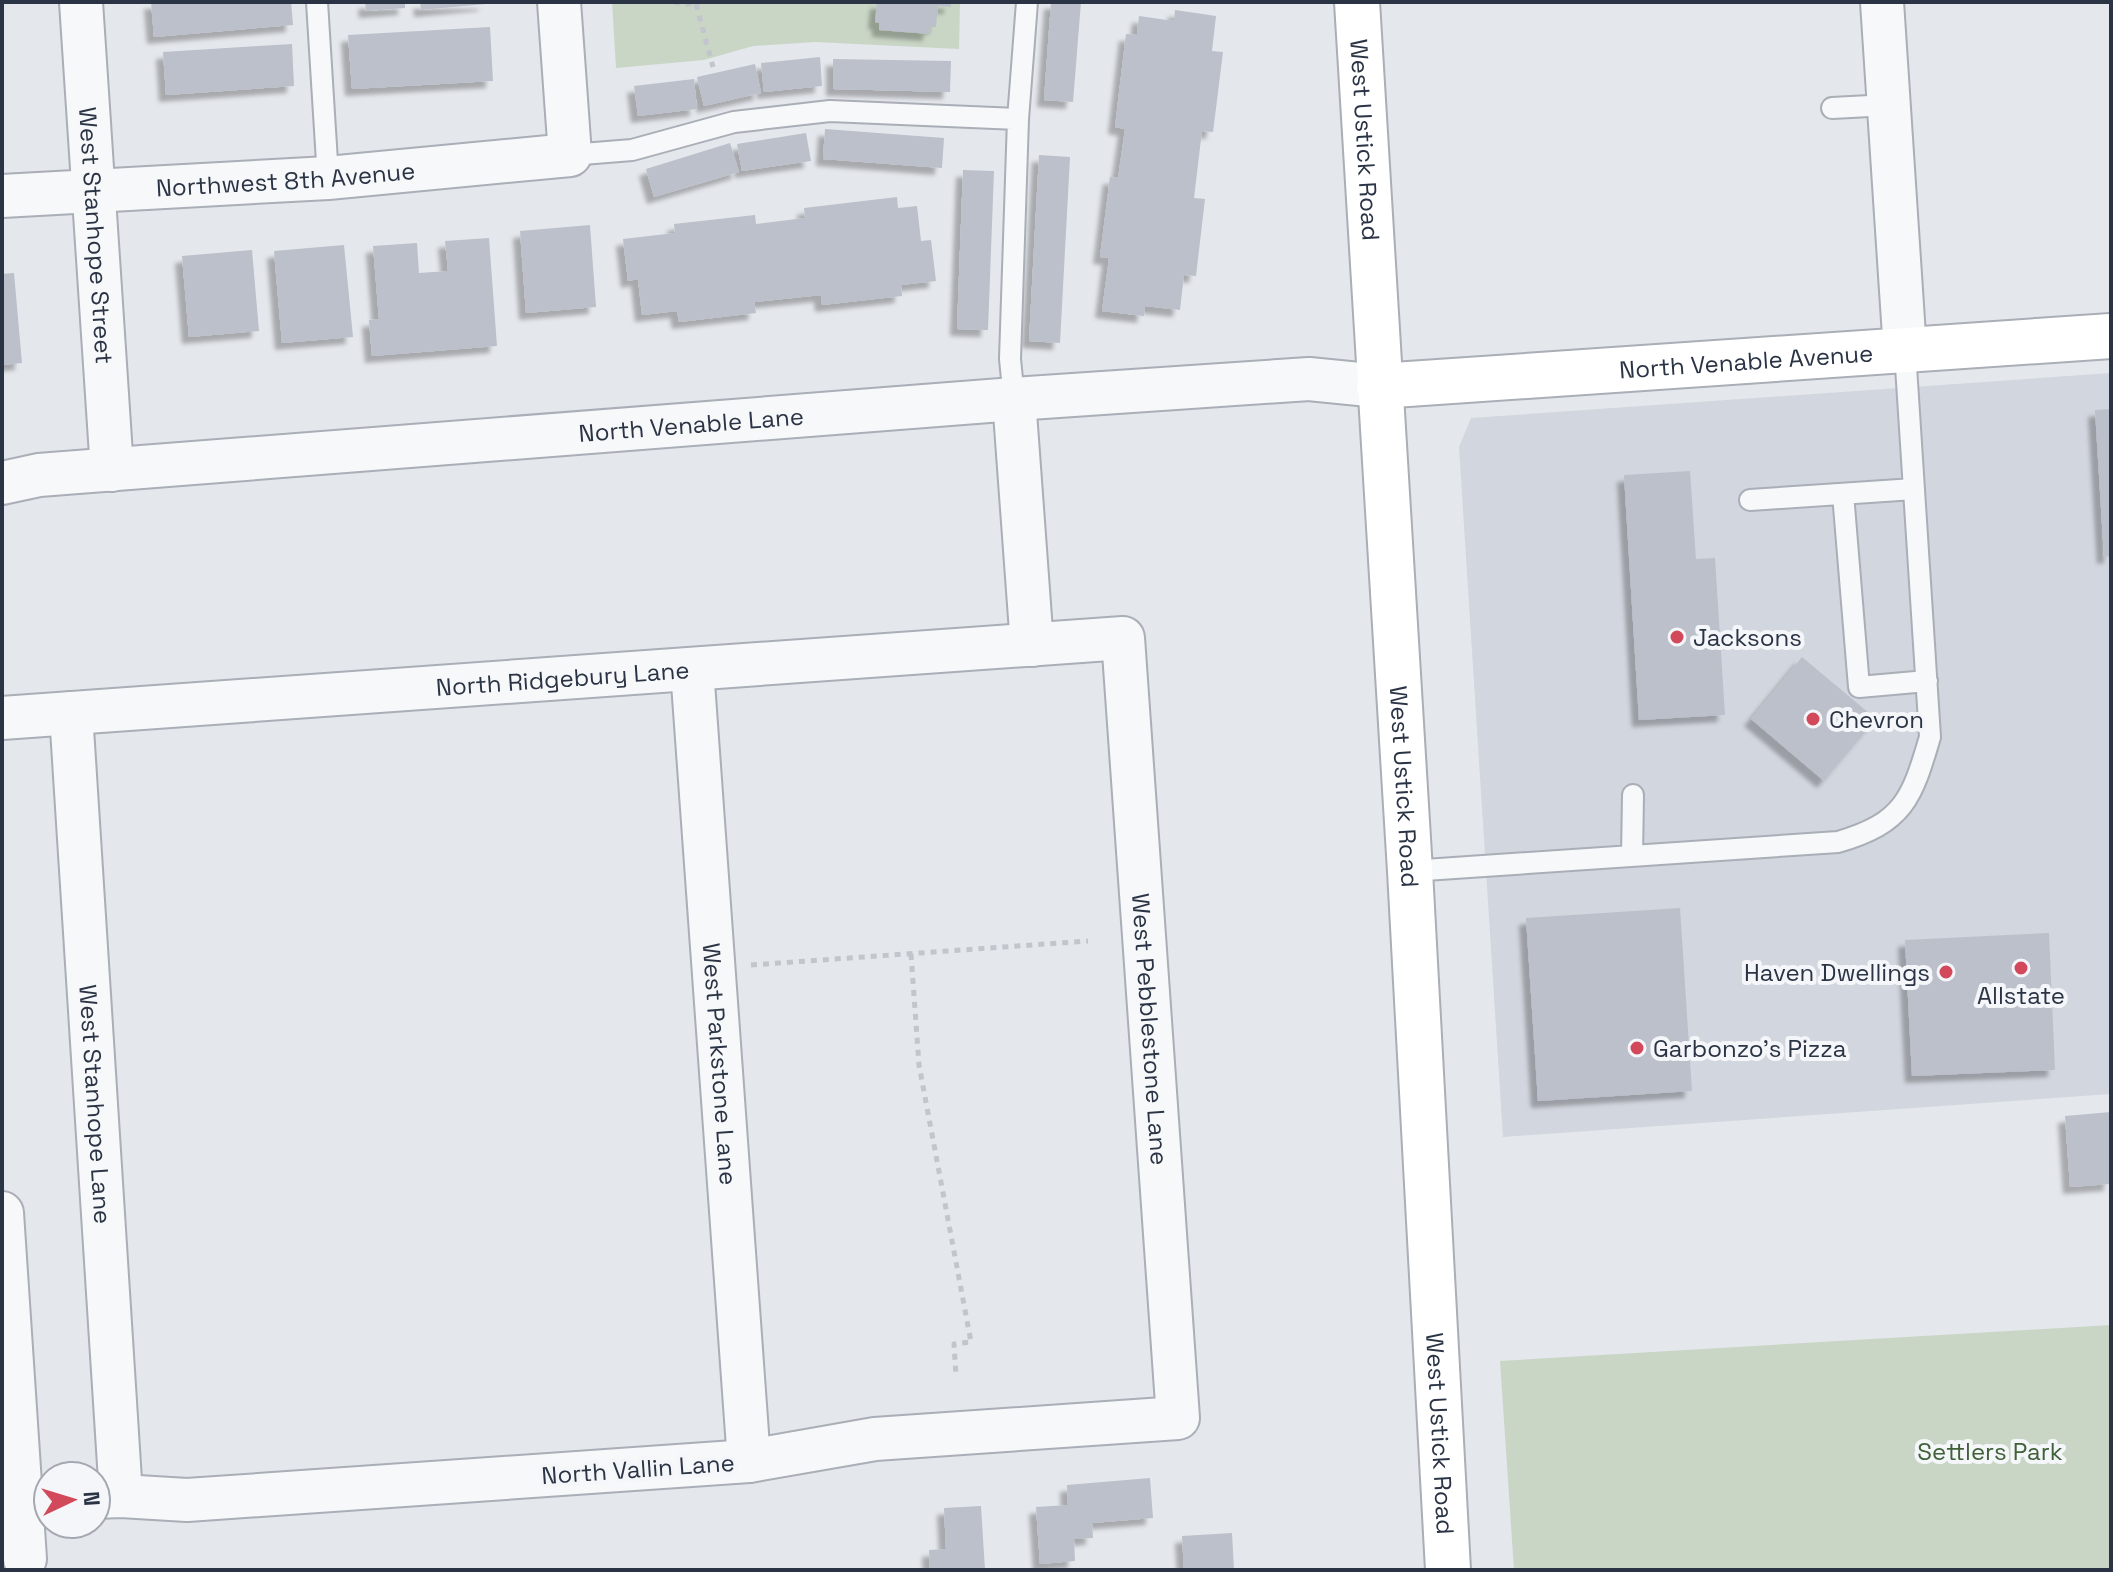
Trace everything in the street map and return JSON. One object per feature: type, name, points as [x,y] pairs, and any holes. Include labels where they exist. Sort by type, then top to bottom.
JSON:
[{"type":"main road","name":"West Ustick Road","points":[[1357,2],[1410,871],[1448,1570]]},
{"type":"main road","name":"North Venable Avenue","points":[[1379,386],[2111,336]]},
{"type":"street","name":"West Stanhope Street","points":[[81,2],[112,470]]},
{"type":"street","points":[[559,2],[570,155]]},
{"type":"street","points":[[1882,2],[1905,351]]},
{"type":"street","name":"Northwest 8th Avenue","points":[[2,196],[328,178],[570,155]]},
{"type":"street","name":"North Venable Lane","points":[[2,483],[39,475],[1014,399],[1309,379],[1379,386]]},
{"type":"street","points":[[1014,399],[1032,645]]},
{"type":"street","name":"North Ridgebury Lane","points":[[2,718],[1123,638]]},
{"type":"street","name":"West Pebblestone Lane","points":[[1123,638],[1178,1418]]},
{"type":"street","name":"West Parkstone Lane","points":[[692,669],[749,1461]]},
{"type":"street","name":"West Stanhope Lane","points":[[71,713],[107,1460]]},
{"type":"street","points":[[2,1213],[32,1482]]},
{"type":"street","name":"North Vallin Lane","points":[[112,1496],[187,1500],[749,1461],[875,1439],[1178,1418]]},
{"type":"street","points":[[25,1559],[32,1513]]},
{"type":"lane","points":[[317,2],[328,178]]},
{"type":"lane","points":[[1014,399],[1010,359],[1018,119],[1027,2]]},
{"type":"lane","points":[[1832,108],[1889,105]]},
{"type":"lane","points":[[570,155],[632,150],[734,122],[830,111],[1018,119]]},
{"type":"lane","points":[[1410,871],[1838,842],[1860,836],[1898,812],[1915,787],[1930,737],[1905,351]]},
{"type":"lane","points":[[1750,500],[1914,489]]},
{"type":"lane","points":[[1843,494],[1859,687],[1927,681]]},
{"type":"lane","points":[[1632,856],[1633,795]]},
{"type":"path","points":[[674,2],[683,5],[698,3],[713,67]]},
{"type":"path","points":[[746,965],[1088,941]]},
{"type":"path","points":[[911,954],[919,1065],[971,1342],[954,1344],[956,1376]]},
{"type":"shaded area","points":[[2111,373],[2111,1094],[1503,1137],[1459,447],[1471,418]]},
{"type":"green space","points":[[612,2],[960,2],[959,49],[815,42],[753,46],[704,60],[616,68]]},
{"type":"green space","name":"Settlers Park","points":[[2111,1325],[2111,1570],[1514,1570],[1500,1361]]},
{"type":"building","points":[[151,2],[291,2],[293,25],[154,37]]},
{"type":"building","points":[[365,2],[405,2],[405,8],[366,11]]},
{"type":"building","points":[[420,2],[485,2],[486,4],[421,10]]},
{"type":"building","points":[[877,2],[951,2],[951,7],[938,6],[936,27],[930,27],[930,34],[879,30],[879,23],[875,22]]},
{"type":"building","points":[[1051,2],[1081,2],[1073,102],[1044,100]]},
{"type":"building","points":[[1175,10],[1216,16],[1212,51],[1223,52],[1213,132],[1202,131],[1194,198],[1205,199],[1196,276],[1184,275],[1180,310],[1145,306],[1144,316],[1102,311],[1109,258],[1100,257],[1110,177],[1118,178],[1125,129],[1115,127],[1126,34],[1137,35],[1139,16],[1174,21]]},
{"type":"building","points":[[490,27],[493,81],[352,89],[348,35]]},
{"type":"building","points":[[292,44],[294,86],[166,95],[163,52]]},
{"type":"building","points":[[820,57],[822,86],[764,92],[761,63]]},
{"type":"building","points":[[833,59],[951,61],[950,92],[833,89]]},
{"type":"building","points":[[755,64],[761,93],[704,106],[697,77]]},
{"type":"building","points":[[694,79],[697,109],[638,116],[634,86]]},
{"type":"building","points":[[825,129],[944,138],[942,168],[823,159]]},
{"type":"building","points":[[806,133],[811,161],[742,171],[737,144]]},
{"type":"building","points":[[730,143],[739,172],[654,197],[646,169]]},
{"type":"building","points":[[1039,155],[1070,157],[1060,343],[1029,341]]},
{"type":"building","points":[[963,170],[994,171],[988,330],[957,329]]},
{"type":"building","points":[[897,197],[898,208],[917,206],[921,241],[931,240],[936,281],[901,285],[902,296],[822,305],[821,295],[754,302],[756,313],[679,322],[677,311],[642,315],[638,279],[628,281],[623,239],[675,233],[674,224],[755,215],[756,224],[805,218],[804,208]]},
{"type":"building","points":[[590,225],[596,307],[526,313],[520,231]]},
{"type":"building","points":[[489,238],[497,346],[372,356],[369,320],[379,319],[373,246],[417,243],[419,273],[448,271],[445,241]]},
{"type":"building","points":[[344,245],[353,337],[282,343],[274,251]]},
{"type":"building","points":[[252,250],[259,331],[189,337],[182,256]]},
{"type":"building","points":[[14,273],[22,363],[2,365],[2,274]]},
{"type":"building","points":[[2111,409],[2111,556],[2104,557],[2095,410]]},
{"type":"building","name":"Jacksons","points":[[1690,471],[1696,559],[1715,558],[1725,715],[1639,720],[1624,475]]},
{"type":"building","name":"Chevron","points":[[1802,657],[1876,719],[1824,781],[1751,719]]},
{"type":"building","points":[[1680,908],[1692,1091],[1538,1101],[1526,918]]},
{"type":"building","points":[[2049,933],[2055,1070],[1912,1076],[1905,940]]},
{"type":"building","points":[[2111,1112],[2111,1184],[2070,1187],[2065,1116]]},
{"type":"building","points":[[1150,1478],[1153,1518],[1092,1523],[1093,1538],[1074,1539],[1075,1561],[1040,1564],[1036,1507],[1068,1505],[1067,1485]]},
{"type":"building","points":[[981,1506],[985,1570],[930,1570],[929,1550],[946,1549],[944,1508]]},
{"type":"building","points":[[1232,1533],[1234,1570],[1184,1570],[1182,1536]]},
{"type":"place","name":"Jacksons","points":[[1677,637]]},
{"type":"place","name":"Chevron","points":[[1813,719]]},
{"type":"place","name":"Allstate","points":[[2021,968]]},
{"type":"place","name":"Haven Dwellings","points":[[1946,972]]},
{"type":"place","name":"Garbonzo's Pizza","points":[[1637,1048]]}]
